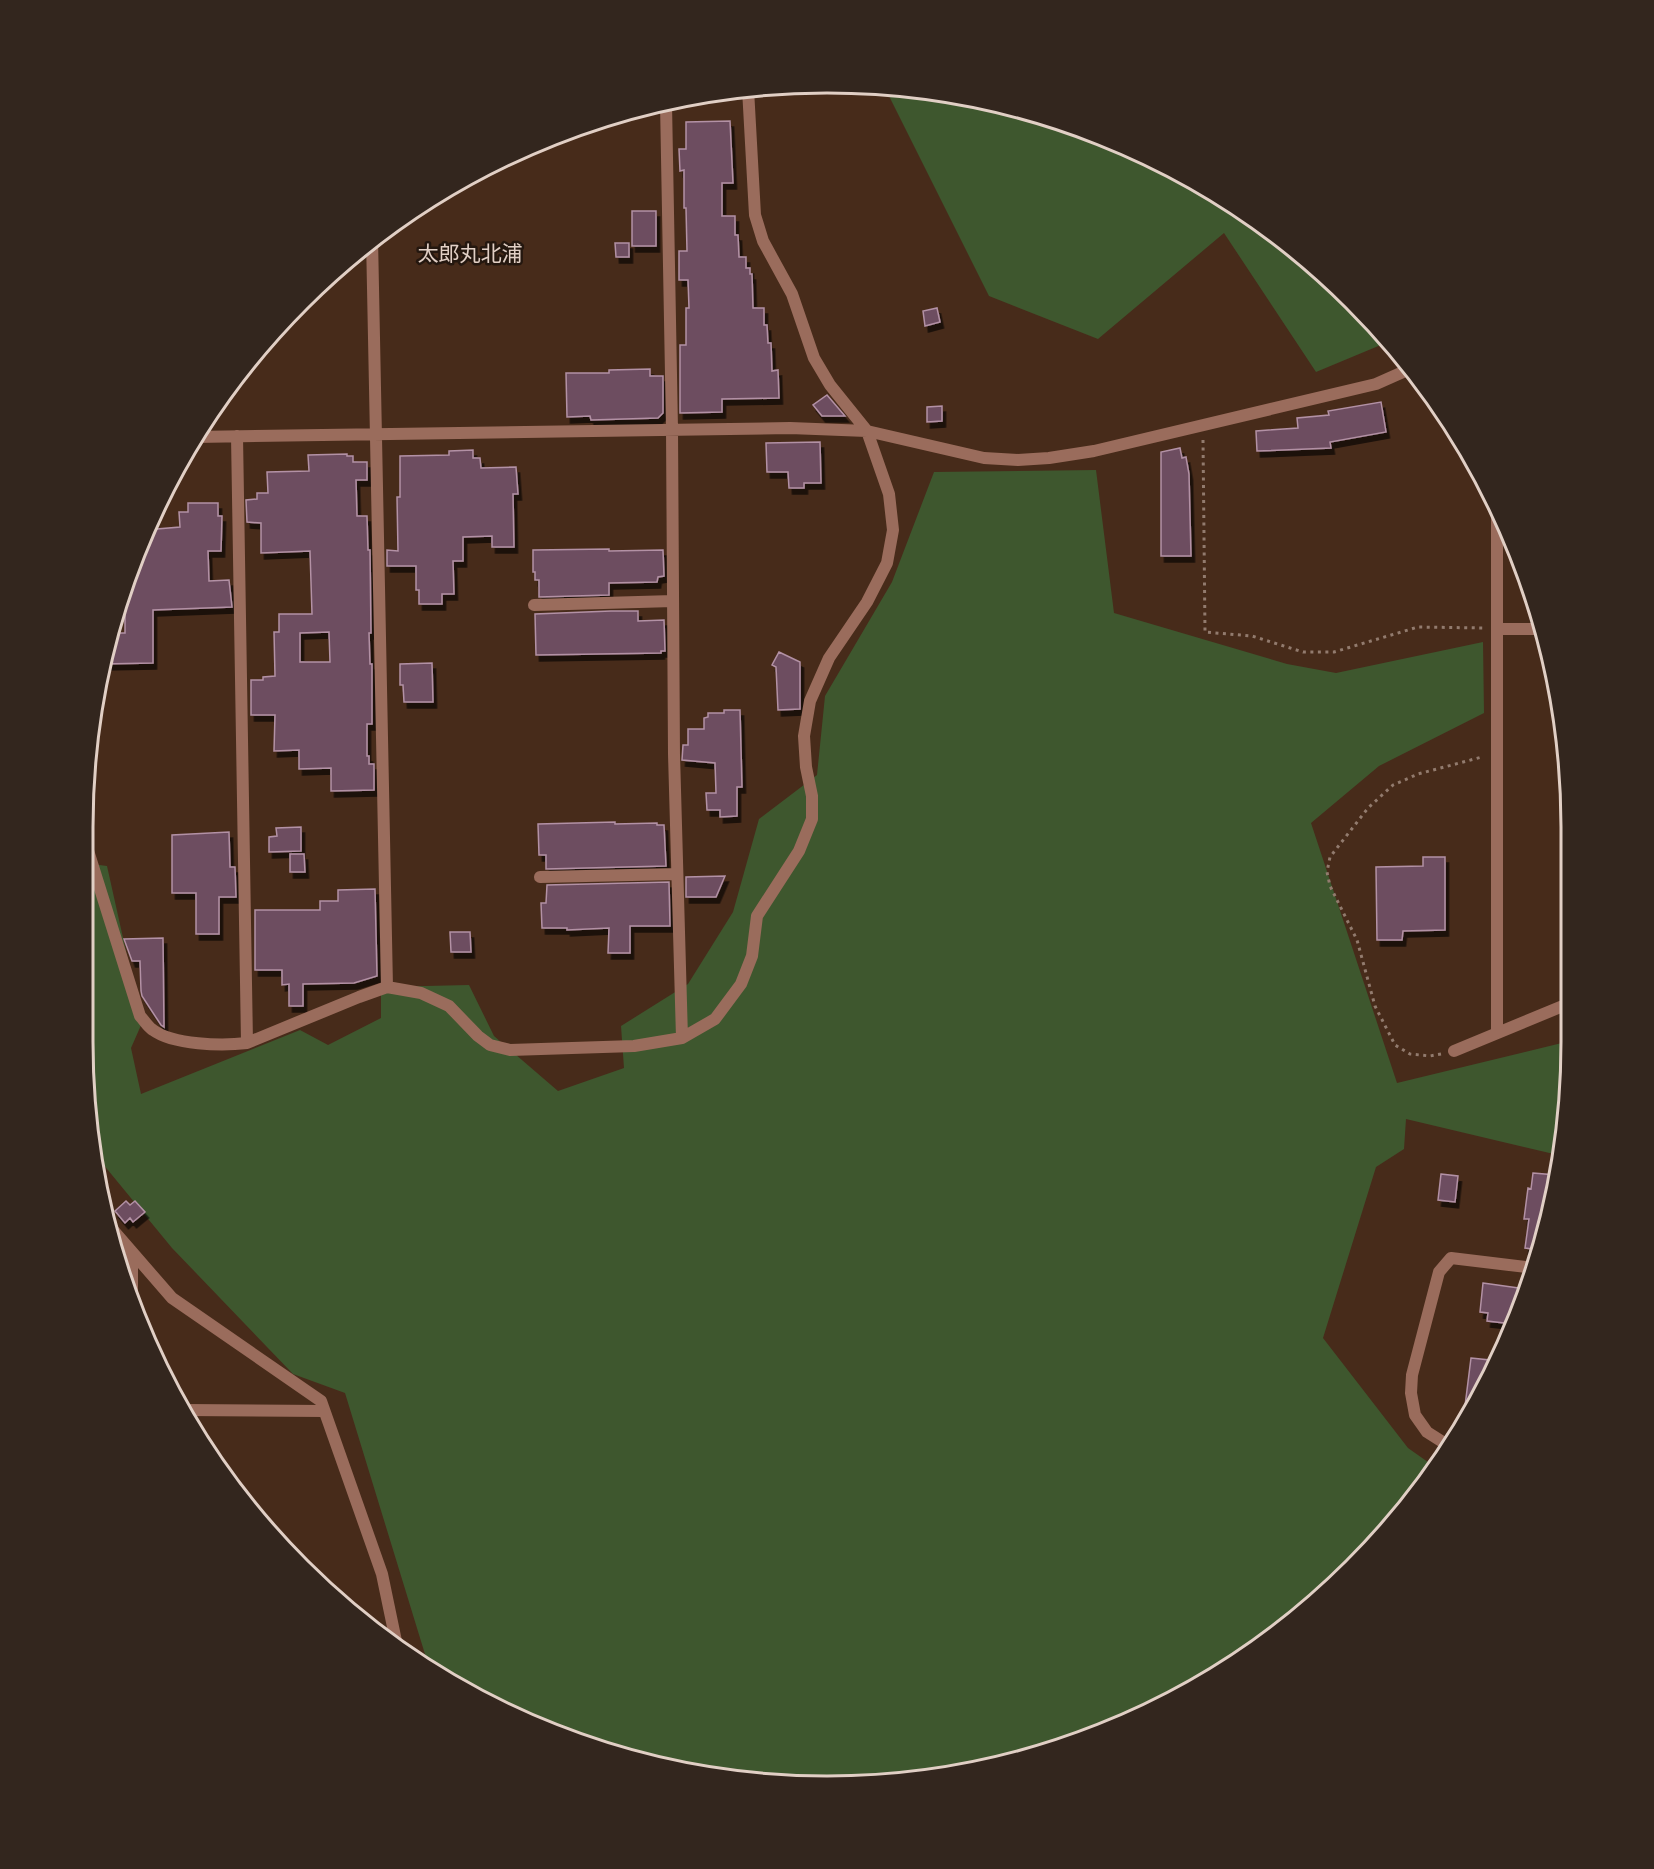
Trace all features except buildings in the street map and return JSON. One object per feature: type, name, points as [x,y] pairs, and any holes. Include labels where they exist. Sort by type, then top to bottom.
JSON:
[{"type":"street","points":[[93,866],[140,1016],[153,1030],[176,1040],[231,1045],[247,1043],[387,987],[421,993],[449,1006],[490,1045],[510,1050],[634,1046],[682,1038],[715,1019],[741,984],[752,956],[757,916],[799,850],[812,819],[812,796],[806,767],[804,736],[810,701],[829,658],[867,602],[887,563],[893,530],[889,494],[867,431],[830,385],[814,358],[792,294],[763,241],[755,215],[748,98]]},
{"type":"street","points":[[666,111],[682,1038]]},
{"type":"street","points":[[372,251],[387,987]]},
{"type":"street","points":[[206,437],[790,428],[867,431],[984,458],[1018,460],[1094,451],[1202,427],[1376,384],[1403,372]]},
{"type":"street","points":[[237,436],[247,1043]]},
{"type":"street","points":[[1497,529],[1497,1033]]},
{"type":"street","points":[[534,605],[673,601]]},
{"type":"street","points":[[1498,629],[1534,629]]},
{"type":"street","points":[[540,876],[678,874]]},
{"type":"street","points":[[1454,1051],[1561,1007]]},
{"type":"street","points":[[120,1238],[172,1298],[321,1401],[382,1574],[395,1634]]},
{"type":"street","points":[[132,1252],[132,1278]]},
{"type":"street","points":[[1442,1442],[1427,1432],[1415,1415],[1411,1393],[1412,1375],[1439,1272],[1451,1258],[1525,1267]]},
{"type":"street","points":[[192,1410],[324,1411]]},
{"type":"path","points":[[1202,427],[1205,632],[1252,636],[1303,652],[1334,652],[1418,627],[1498,629]]},
{"type":"path","points":[[1454,1051],[1430,1056],[1410,1054],[1395,1045],[1375,1006],[1357,940],[1330,886],[1327,872],[1330,857],[1368,808],[1393,785],[1418,774],[1496,754]]},
{"type":"green space","points":[[889,96],[970,107],[1017,118],[1108,149],[1152,169],[1194,191],[1274,245],[1311,275],[1381,345],[1316,372],[1224,233],[1098,339],[989,296]]},
{"type":"green space","points":[[1096,470],[1114,613],[1287,664],[1336,673],[1483,642],[1484,713],[1379,766],[1311,823],[1397,1083],[1561,1043],[1552,1154],[1406,1119],[1404,1149],[1376,1167],[1323,1338],[1408,1448],[1428,1462],[1379,1526],[1346,1561],[1311,1594],[1235,1652],[1194,1678],[1108,1720],[1017,1751],[970,1762],[923,1770],[827,1776],[731,1770],[684,1762],[591,1737],[546,1720],[460,1678],[426,1656],[345,1393],[293,1374],[172,1248],[104,1165],[99,1138],[93,1042],[93,864],[107,866],[142,1023],[131,1048],[141,1094],[300,1030],[328,1045],[381,1018],[381,987],[469,985],[494,1036],[558,1091],[624,1068],[621,1026],[688,984],[733,912],[759,819],[817,775],[825,696],[892,582],[934,472]]},
{"type":"district","name":"太郎丸北浦","points":[[470,254]]}]
